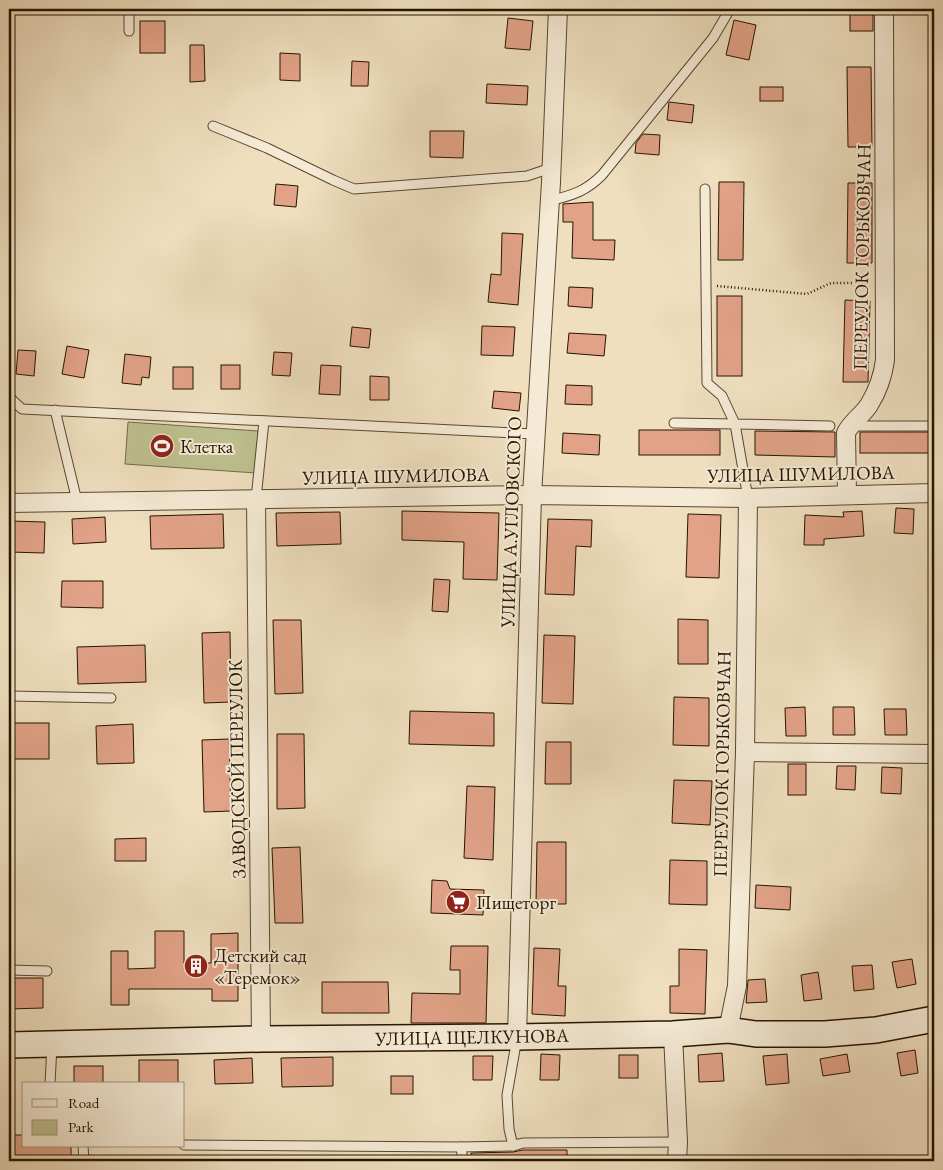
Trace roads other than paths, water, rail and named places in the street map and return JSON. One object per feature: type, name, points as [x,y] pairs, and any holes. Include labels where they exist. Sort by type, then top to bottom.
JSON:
[{"type":"main road","name":"УЛИЦА ЩЕЛКУНОВА","points":[[9,1045],[261,1039],[673,1034],[728,1030],[756,1034],[825,1034],[876,1030],[934,1019]]},
{"type":"street","name":"УЛИЦА А.УГЛОВСКОГО","points":[[517,1037],[532,495],[550,200],[558,9]]},
{"type":"street","name":"ПЕРЕУЛОК ГОРЬКОВЧАН","points":[[850,426],[868,406],[883,374],[885,283],[884,9]]},
{"type":"street","points":[[847,494],[846,434],[850,426]]},
{"type":"street","name":"УЛИЦА ШУМИЛОВА","points":[[9,503],[532,495],[748,498],[934,493]]},
{"type":"street","name":"ПЕРЕУЛОК ГОРЬКОВЧАН","points":[[728,1030],[737,986],[745,752],[748,498]]},
{"type":"street","name":"ЗАВОДСКОЙ ПЕРЕУЛОК","points":[[256,499],[261,1039]]},
{"type":"street","points":[[745,752],[934,754]]},
{"type":"street","points":[[673,1034],[678,1142],[677,1161]]},
{"type":"lane","points":[[129,9],[129,31]]},
{"type":"lane","points":[[550,200],[580,192],[592,186],[713,38],[730,9]]},
{"type":"lane","points":[[213,126],[267,148],[354,189],[527,176],[551,168]]},
{"type":"lane","points":[[705,189],[707,383],[722,396],[735,424],[748,498]]},
{"type":"lane","points":[[9,397],[22,409],[535,434]]},
{"type":"lane","points":[[55,410],[77,501]]},
{"type":"lane","points":[[256,499],[264,421]]},
{"type":"lane","points":[[674,423],[830,426]]},
{"type":"lane","points":[[850,426],[934,426]]},
{"type":"lane","points":[[9,696],[111,698]]},
{"type":"lane","points":[[9,970],[47,971]]},
{"type":"lane","points":[[513,1146],[509,1129],[506,1094],[517,1037]]},
{"type":"lane","points":[[50,1082],[52,1044]]},
{"type":"lane","points":[[185,1145],[461,1147],[513,1146],[523,1143],[678,1142]]},
{"type":"lane","points":[[461,1147],[463,1161]]},
{"type":"lane","points":[[83,1148],[84,1161]]},
{"type":"place","name":"Клетка","points":[[162,446]]},
{"type":"place","name":"Пищеторг","points":[[458,902]]},
{"type":"place","name":"Детский сад «Теремок»","points":[[196,966]]}]
